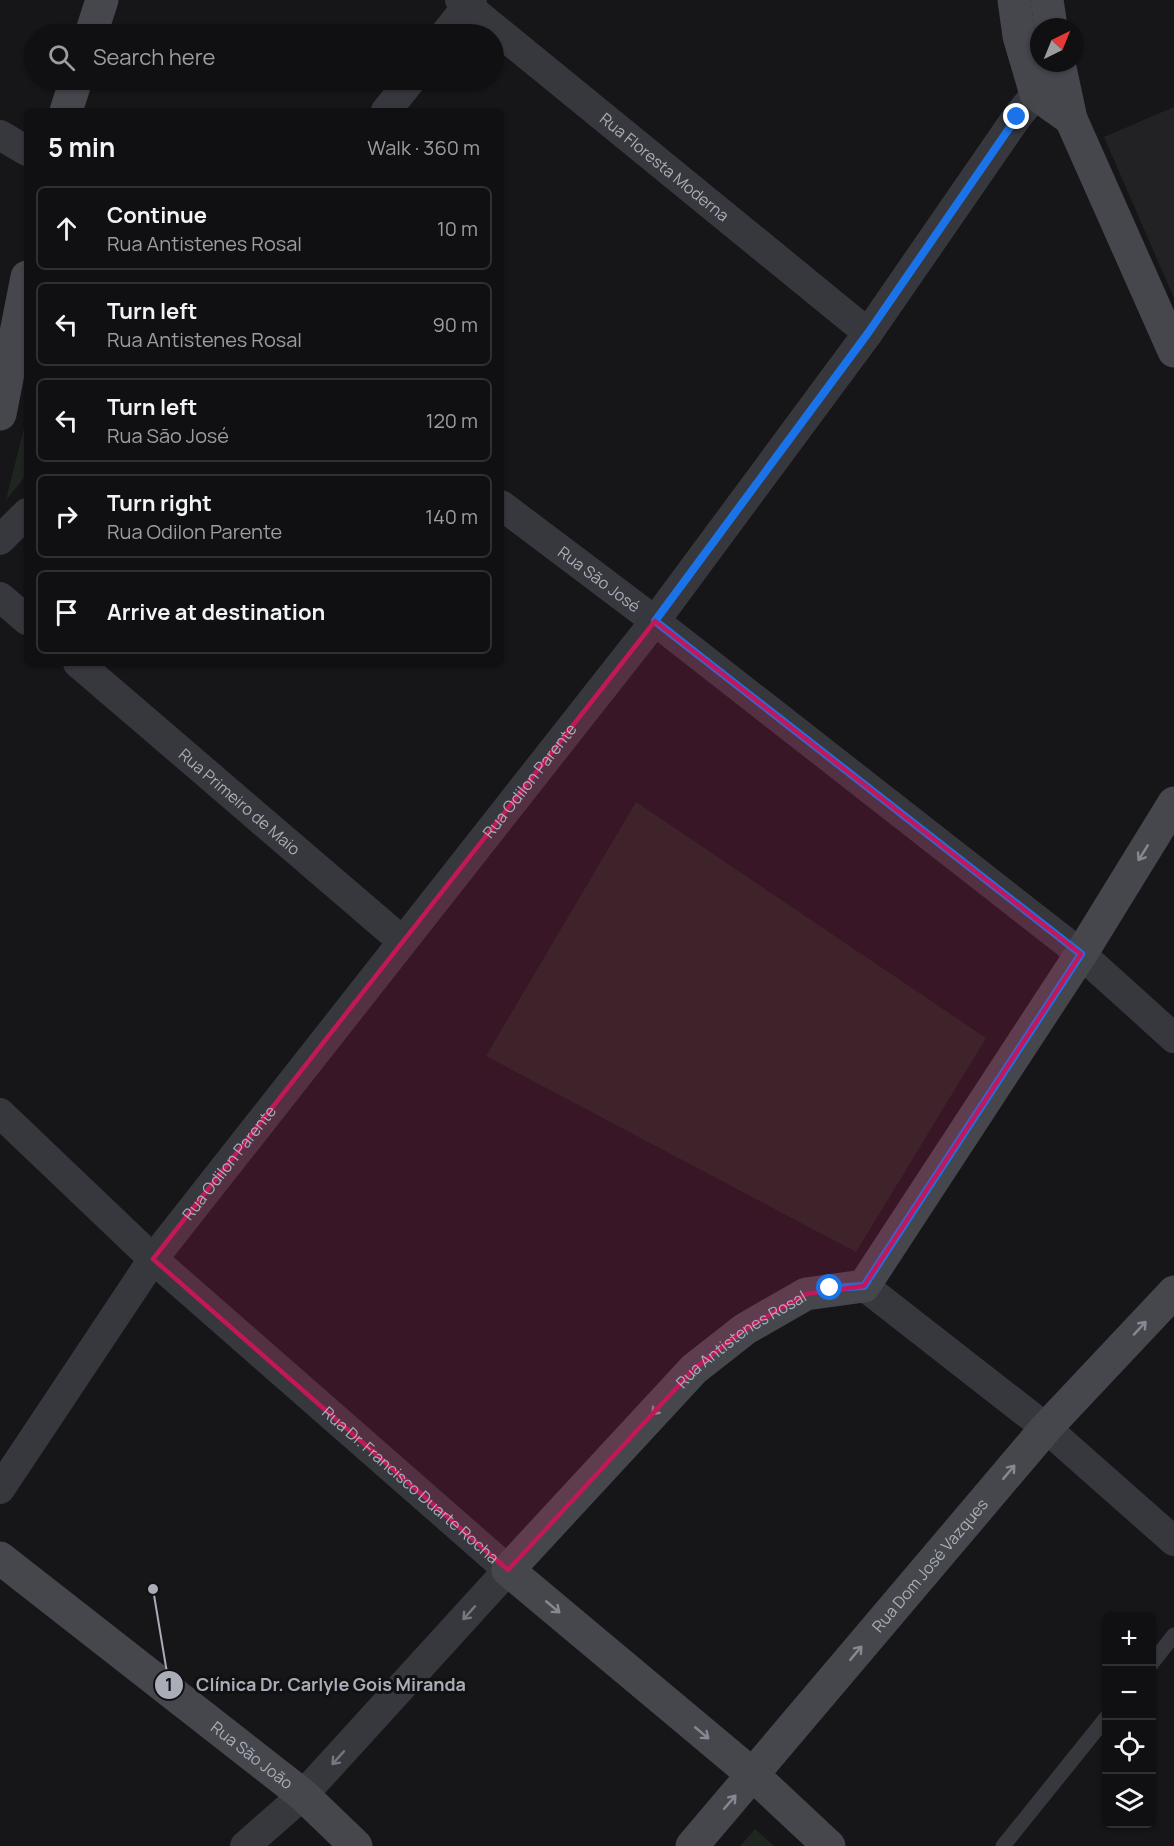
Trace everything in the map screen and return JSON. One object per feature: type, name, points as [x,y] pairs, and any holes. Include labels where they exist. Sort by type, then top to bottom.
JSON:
[{"type":"main road","points":[[94,24],[102,0]]},
{"type":"main road","points":[[1014,0],[1019,36],[1052,78],[1174,351]]},
{"type":"main road","points":[[1047,0],[1050,18]]},
{"type":"main road","points":[[67,108],[73,90]]},
{"type":"main road","points":[[0,414],[24,292]]},
{"type":"main road","points":[[864,1286],[1081,954],[1174,803]]},
{"type":"main road","name":"Rua Antistenes Rosal","points":[[508,1570],[702,1362],[745,1329],[806,1294],[864,1286]]},
{"type":"main road","name":"Rua Dom José Vazques","points":[[692,1846],[1046,1428],[1172,1298]]},
{"type":"main road","name":"Rua São João","points":[[0,1558],[303,1796],[356,1846]]},
{"type":"main road","name":"Rua Dr. Francisco Duarte Rocha","points":[[508,1570],[753,1775],[829,1846]]},
{"type":"street","points":[[453,24],[467,2]]},
{"type":"street","name":"Rua Floresta Moderna","points":[[467,2],[494,24]]},
{"type":"street","name":"Rua Floresta Moderna","points":[[504,33],[868,333]]},
{"type":"street","name":"Rua Odilon Parente","points":[[0,1489],[153,1259],[401,940],[655,621],[868,333],[1017,117],[1052,78]]},
{"type":"street","points":[[389,108],[403,90]]},
{"type":"street","points":[[0,135],[24,149]]},
{"type":"street","name":"Rua São José","points":[[504,507],[655,621],[1081,954],[1174,1038]]},
{"type":"street","points":[[0,540],[24,516]]},
{"type":"street","points":[[0,597],[24,617]]},
{"type":"street","name":"Rua Primeiro de Maio","points":[[81,666],[401,940]]},
{"type":"street","name":"Rua Dr. Francisco Duarte Rocha","points":[[0,1113],[153,1259],[508,1570]]},
{"type":"street","points":[[864,1286],[1046,1428],[1174,1541]]},
{"type":"street","name":"Rua Antistenes Rosal","points":[[245,1846],[303,1796],[508,1570]]},
{"type":"lane","points":[[1156,1658],[1174,1635]]},
{"type":"lane","points":[[1003,1846],[1105,1720]]},
{"type":"highlighted area","points":[[655,621],[1081,954],[864,1286],[806,1294],[745,1329],[694,1369],[508,1570],[153,1259]]},
{"type":"shaded area","points":[[1174,107],[1174,298],[1104,137]]},
{"type":"shaded area","points":[[24,428],[24,478],[6,500]]},
{"type":"shaded area","points":[[636,802],[986,1038],[856,1252],[486,1056]]},
{"type":"shaded area","points":[[755,1829],[774,1846],[740,1846]]},
{"type":"place","name":"Clínica Dr. Carlyle Gois Miranda","points":[[153,1589]]},
{"type":"route","points":[[830,1288],[864,1286],[1081,954],[655,621],[868,333],[1017,117]]}]
